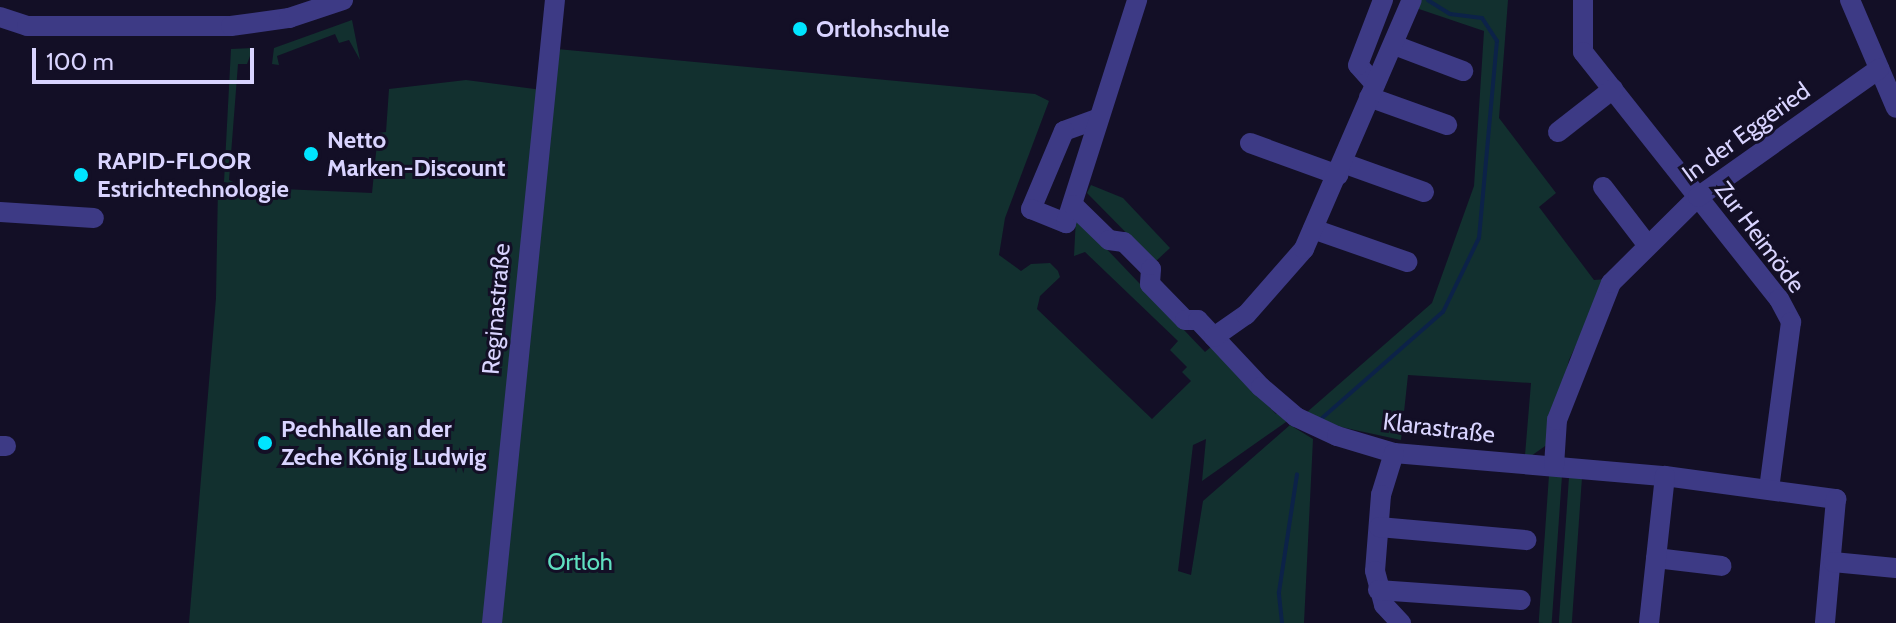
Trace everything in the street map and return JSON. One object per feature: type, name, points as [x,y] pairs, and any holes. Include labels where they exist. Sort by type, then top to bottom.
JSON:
[{"type":"street","points":[[0,17],[27,26],[231,26],[289,18],[343,0]]},
{"type":"street","name":"Reginastraße","points":[[492,623],[555,0]]},
{"type":"street","points":[[1097,119],[1064,131],[1031,209],[1066,223],[1100,126],[1097,119],[1137,0]]},
{"type":"street","points":[[1383,0],[1358,65],[1372,91],[1447,125]]},
{"type":"street","points":[[1214,337],[1246,315],[1304,249],[1412,0]]},
{"type":"street","name":"Zur Heimöde","points":[[1583,0],[1583,52],[1779,299],[1791,322],[1769,488]]},
{"type":"street","points":[[1850,0],[1896,108]]},
{"type":"street","points":[[1394,45],[1463,71]]},
{"type":"street","name":"In der Eggeried","points":[[1554,466],[1557,420],[1611,283],[1646,243],[1698,197],[1879,69]]},
{"type":"street","points":[[1558,132],[1613,89]]},
{"type":"street","points":[[1250,143],[1424,192]]},
{"type":"street","points":[[1603,187],[1646,243]]},
{"type":"street","name":"Klarastraße","points":[[1073,205],[1109,240],[1124,242],[1151,269],[1150,284],[1185,320],[1198,320],[1296,417],[1337,436],[1394,453],[1665,476],[1836,499],[1833,562],[1825,623]]},
{"type":"street","points":[[0,212],[94,218]]},
{"type":"street","points":[[1313,229],[1407,262]]},
{"type":"street","points":[[1394,453],[1381,495],[1378,590],[1401,623]]},
{"type":"street","points":[[1649,623],[1665,476]]},
{"type":"street","points":[[1379,527],[1526,540]]},
{"type":"street","points":[[1656,558],[1722,566]]},
{"type":"street","points":[[1833,562],[1896,568]]},
{"type":"street","points":[[1378,590],[1521,600]]},
{"type":"green space","points":[[1419,0],[1508,0],[1499,118],[1556,193],[1539,207],[1594,280],[1607,279],[1569,360],[1548,444],[1531,456],[1525,455],[1531,383],[1408,375],[1401,440],[1341,427],[1306,413],[1432,303],[1474,186],[1484,31],[1416,8]]},
{"type":"green space","points":[[352,20],[360,60],[349,40],[339,43],[335,34],[277,56],[279,65],[272,64],[274,48]]},
{"type":"green space","points":[[253,48],[247,64],[238,64],[229,180],[240,185],[224,182],[231,49]]},
{"type":"green space","name":"Ortloh","points":[[557,49],[1035,94],[1049,101],[1005,218],[999,255],[1021,271],[1031,264],[1050,263],[1058,271],[1060,277],[1040,296],[1037,309],[1152,419],[1191,381],[1182,372],[1187,367],[1170,350],[1178,341],[1085,252],[1074,256],[1076,217],[1205,352],[1212,346],[1276,414],[1285,408],[1286,422],[1202,481],[1206,439],[1193,445],[1178,571],[1191,575],[1203,501],[1290,425],[1313,439],[1304,623],[501,623]]},
{"type":"green space","points":[[466,80],[542,90],[489,623],[189,623],[216,298],[218,186],[372,193],[378,133],[386,132],[389,89]]},
{"type":"green space","points":[[1091,185],[1123,198],[1170,248],[1155,262],[1087,193]]},
{"type":"green space","points":[[1549,475],[1562,476],[1552,623],[1539,623]]},
{"type":"green space","points":[[1569,477],[1582,478],[1572,623],[1559,623]]},
{"type":"waterway","points":[[1321,419],[1443,312],[1479,238],[1497,41],[1482,18],[1450,14],[1428,0]]},
{"type":"waterway","points":[[1282,623],[1279,592],[1297,474]]},
{"type":"place","name":"Ortlohschule","points":[[800,29]]},
{"type":"place","name":"Netto Marken-Discount","points":[[311,154]]},
{"type":"place","name":"RAPID-FLOOR Estrichtechnologie","points":[[81,175]]},
{"type":"place","name":"Pechhalle an der Zeche König Ludwig","points":[[265,443]]}]
